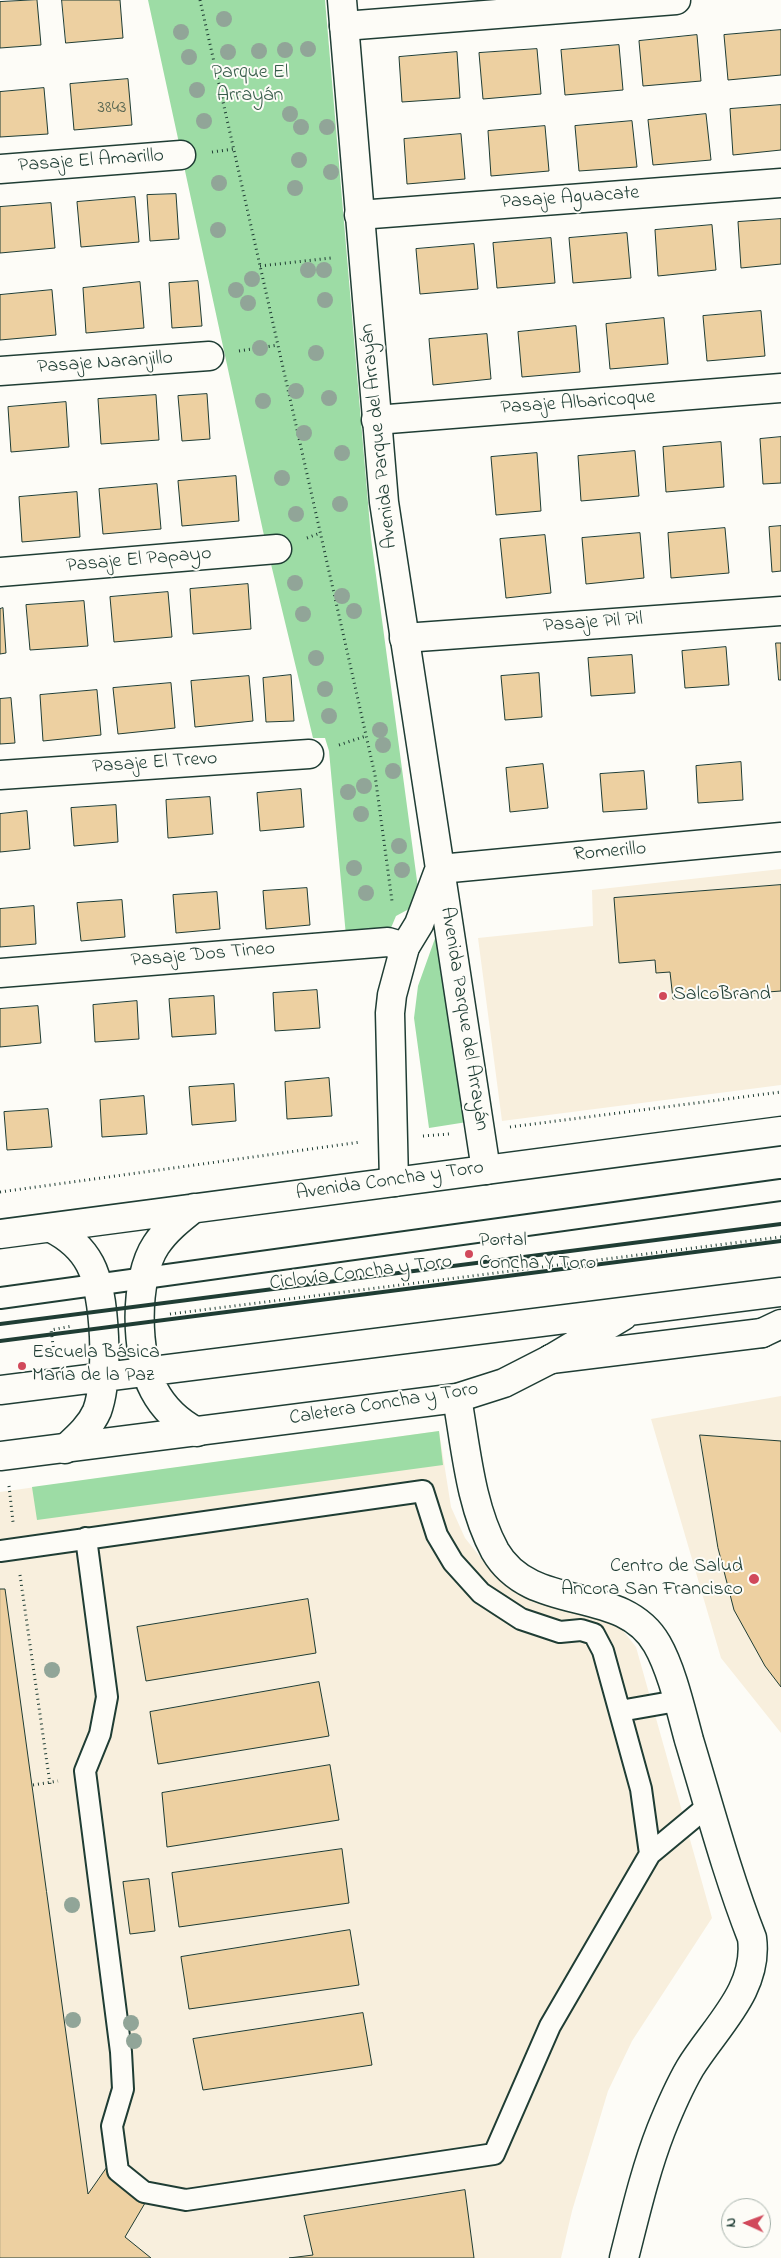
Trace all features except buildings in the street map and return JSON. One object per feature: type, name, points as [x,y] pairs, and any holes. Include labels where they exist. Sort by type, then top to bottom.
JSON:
[{"type":"street","points":[[343,13],[422,20],[676,0]]},
{"type":"street","name":"Avenida Parque del Arrayán","points":[[343,13],[376,420],[389,542],[486,1170]]},
{"type":"street","name":"Pasaje El Amarillo","points":[[0,169],[181,155]]},
{"type":"street","name":"Pasaje Aguacate","points":[[359,215],[781,183]]},
{"type":"street","name":"Pasaje Naranjillo","points":[[0,371],[209,356]]},
{"type":"street","name":"Pasaje Albaricoque","points":[[376,420],[781,388]]},
{"type":"street","name":"Pasaje El Papayo","points":[[0,572],[277,549]]},
{"type":"street","name":"Pasaje Pil Pil","points":[[404,638],[781,611]]},
{"type":"street","name":"Pasaje El Trevo","points":[[0,775],[309,754]]},
{"type":"street","name":"Romerillo","points":[[440,869],[781,837]]},
{"type":"street","name":"Avenida Parque del Arrayán","points":[[394,1182],[390,1013],[397,944],[425,912],[440,869]]},
{"type":"street","name":"Pasaje Dos Tineo","points":[[0,972],[397,944]]},
{"type":"street","name":"Avenida Concha y Toro","points":[[0,1234],[781,1131]]},
{"type":"street","points":[[194,1208],[168,1229],[155,1246],[142,1278],[140,1318],[147,1372],[153,1389],[164,1407],[179,1422],[197,1432]]},
{"type":"street","points":[[51,1228],[68,1238],[89,1262],[98,1284],[102,1322],[104,1378],[96,1412],[88,1426],[65,1449]]},
{"type":"street","points":[[0,1390],[781,1292]]},
{"type":"street","points":[[643,1309],[656,1346]]},
{"type":"street","points":[[551,1359],[643,1309]]},
{"type":"street","name":"Caletera Concha y Toro","points":[[0,1456],[457,1398],[504,1384],[551,1359],[775,1329]]},
{"type":"street","points":[[457,1398],[478,1510],[496,1552],[510,1569],[527,1582],[543,1590],[616,1609],[638,1623],[657,1644],[677,1700],[752,1938],[754,1952],[747,1983],[690,2069],[661,2130],[640,2196],[624,2258]]},
{"type":"lane","points":[[0,1298],[781,1190]]},
{"type":"lane","points":[[8,1549],[423,1491],[437,1535],[453,1562],[481,1592],[520,1619],[560,1632],[581,1630],[594,1634],[603,1651],[641,1789],[650,1854]]},
{"type":"lane","points":[[86,1538],[107,1697],[100,1734],[85,1771],[121,2052],[123,2089],[112,2126],[118,2171],[144,2192],[186,2200],[494,2154],[550,2026],[650,1854],[709,1805]]},
{"type":"lane","points":[[620,1710],[677,1700]]},
{"type":"path","points":[[200,0],[375,775],[397,944]]},
{"type":"path","points":[[260,266],[363,255]]},
{"type":"path","points":[[209,356],[278,345]]},
{"type":"path","points":[[0,1192],[393,1138],[479,1131],[781,1092]]},
{"type":"path","name":"Ciclovía Concha y Toro","points":[[140,1318],[781,1237]]},
{"type":"path","points":[[65,1327],[102,1322]]},
{"type":"path","points":[[9,1486],[8,1549],[50,1784]]},
{"type":"shaded area","points":[[781,869],[781,1085],[502,1121],[478,938],[593,926],[592,890]]},
{"type":"shaded area","points":[[781,1396],[781,1733],[721,1658],[651,1419]]},
{"type":"shaded area","points":[[439,1431],[451,1507],[465,1538],[485,1563],[506,1582],[617,1623],[636,1647],[712,1918],[632,2041],[608,2091],[572,2211],[561,2258],[0,2258],[0,1492]]},
{"type":"green space","name":"Parque El Arrayán","points":[[148,0],[325,0],[371,538],[420,903],[396,916],[388,935],[346,936],[329,751],[325,738],[313,738],[263,531]]},
{"type":"green space","points":[[438,930],[467,1122],[429,1128],[414,1018],[418,986]]},
{"type":"green space","points":[[439,1431],[443,1465],[37,1520],[32,1487]]},
{"type":"railway","points":[[0,1324],[781,1224]]},
{"type":"railway","points":[[0,1341],[781,1241]]},
{"type":"place","name":"SalcoBrand","points":[[663,996]]},
{"type":"place","name":"Portal Concha Y Toro","points":[[469,1254]]},
{"type":"place","name":"Escuela Básica María de la Paz","points":[[22,1366]]},
{"type":"place","name":"Centro de Salud Ancora San Francisco","points":[[754,1579]]}]
